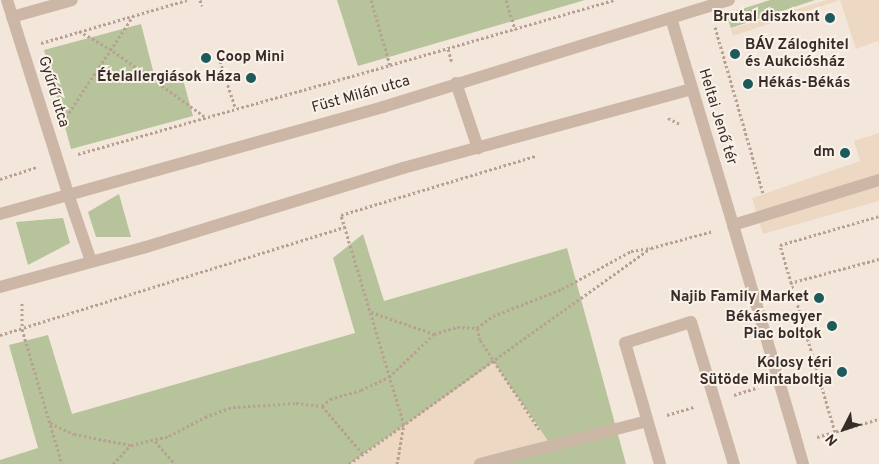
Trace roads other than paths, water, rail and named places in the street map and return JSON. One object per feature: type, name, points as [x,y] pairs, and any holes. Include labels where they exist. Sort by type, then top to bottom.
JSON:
[{"type":"street","name":"Gyűrű utca","points":[[7,0],[51,142],[91,261]]},
{"type":"street","points":[[12,17],[72,0]]},
{"type":"street","name":"Füst Milán utca","points":[[0,214],[374,110],[456,83],[729,0]]},
{"type":"street","name":"Heltai Jenő tér","points":[[671,18],[803,464]]},
{"type":"street","points":[[456,83],[478,148]]},
{"type":"street","points":[[0,287],[691,88]]},
{"type":"street","points":[[733,225],[879,180]]},
{"type":"street","points":[[660,464],[624,343],[691,322],[734,464]]},
{"type":"street","points":[[480,464],[553,448],[647,422]]},
{"type":"place","name":"Brutal diszkont","points":[[830,18]]},
{"type":"place","name":"BÁV Záloghitel és Aukciósház","points":[[735,54]]},
{"type":"place","name":"Coop Mini","points":[[206,58]]},
{"type":"place","name":"Ételallergiások Háza","points":[[251,78]]},
{"type":"place","name":"Hékás-Békás","points":[[748,84]]},
{"type":"place","name":"dm","points":[[845,153]]},
{"type":"place","name":"Najib Family Market","points":[[819,298]]},
{"type":"place","name":"Békásmegyer Piac boltok","points":[[832,326]]},
{"type":"place","name":"Kolosy téri Sütöde Mintaboltja","points":[[842,372]]}]
